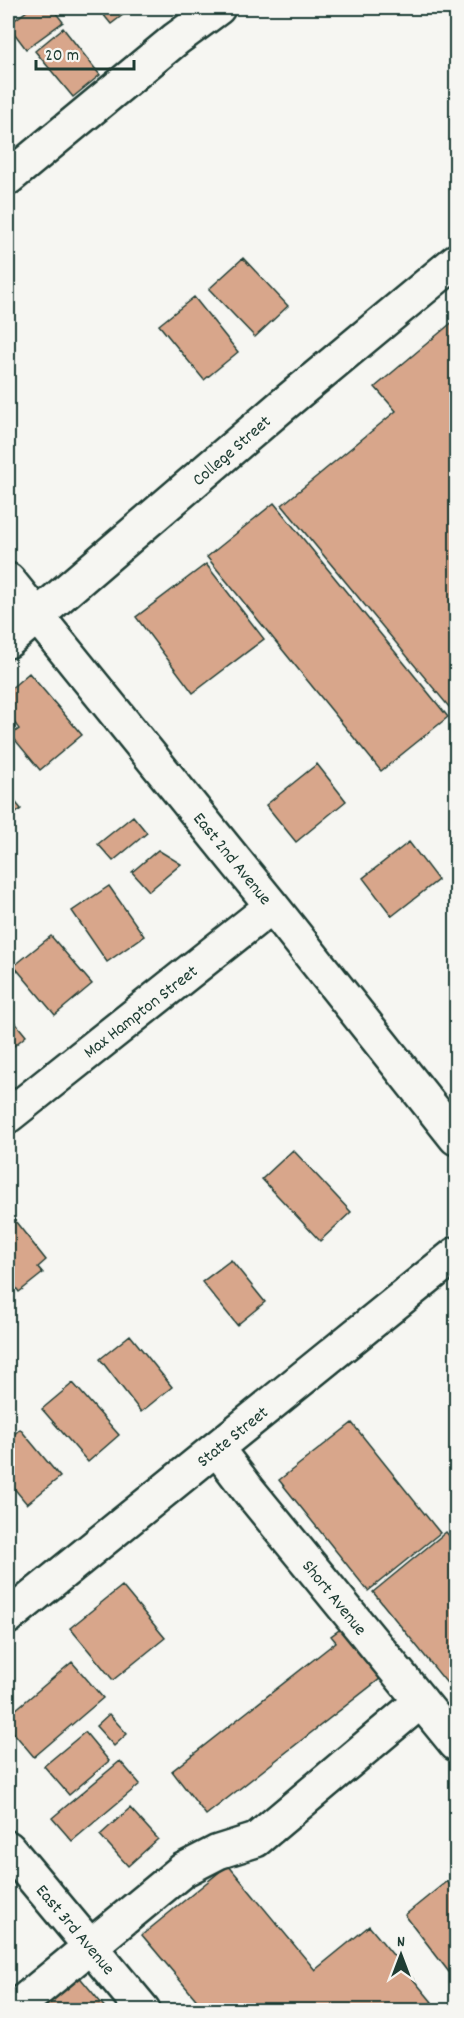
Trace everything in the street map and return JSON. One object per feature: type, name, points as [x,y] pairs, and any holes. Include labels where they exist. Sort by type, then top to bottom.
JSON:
[{"type":"street","points":[[8,178],[176,39],[218,8]]},
{"type":"street","name":"College Street","points":[[8,641],[284,404],[456,261]]},
{"type":"street","name":"East 2nd Avenue","points":[[8,580],[456,1138]]},
{"type":"street","name":"Max Hampton Street","points":[[8,1116],[272,906]]},
{"type":"street","name":"State Street","points":[[8,1617],[456,1254]]},
{"type":"street","name":"Short Avenue","points":[[217,1449],[249,1492],[456,1744]]},
{"type":"street","points":[[13,2010],[183,1870],[218,1852],[256,1840],[421,1701]]},
{"type":"street","name":"East 3rd Avenue","points":[[8,1848],[144,2010]]},
{"type":"building","points":[[31,8],[52,8],[63,22],[26,49],[8,25]]},
{"type":"building","points":[[98,8],[132,8],[111,24]]},
{"type":"building","points":[[63,28],[100,75],[73,97],[35,51]]},
{"type":"building","points":[[243,258],[288,306],[255,337],[209,289]]},
{"type":"building","points":[[194,297],[238,352],[204,380],[159,325]]},
{"type":"building","points":[[456,319],[456,711],[454,713],[282,505],[396,411],[375,387]]},
{"type":"building","points":[[274,503],[448,717],[381,771],[207,557]]},
{"type":"building","points":[[206,564],[264,639],[193,693],[136,617]]},
{"type":"building","points":[[29,673],[82,735],[40,770],[11,735],[19,729],[8,714],[8,691]]},
{"type":"building","points":[[317,764],[346,801],[296,842],[266,805]]},
{"type":"building","points":[[8,793],[21,809],[8,820]]},
{"type":"building","points":[[133,816],[147,833],[113,861],[98,844]]},
{"type":"building","points":[[409,842],[438,880],[392,916],[363,878]]},
{"type":"building","points":[[158,850],[181,864],[149,891],[132,872]]},
{"type":"building","points":[[109,886],[144,936],[107,962],[72,911]]},
{"type":"building","points":[[51,936],[92,984],[55,1015],[14,966]]},
{"type":"building","points":[[8,1014],[26,1036],[8,1051]]},
{"type":"building","points":[[293,1150],[351,1212],[320,1241],[262,1179]]},
{"type":"building","points":[[8,1212],[46,1260],[38,1267],[43,1273],[19,1292],[14,1285],[8,1289]]},
{"type":"building","points":[[231,1260],[265,1302],[237,1325],[202,1282]]},
{"type":"building","points":[[130,1335],[172,1387],[141,1412],[100,1359]]},
{"type":"building","points":[[73,1383],[119,1435],[88,1462],[42,1409]]},
{"type":"building","points":[[352,1423],[440,1533],[368,1591],[279,1480]]},
{"type":"building","points":[[20,1429],[60,1477],[27,1504],[8,1481],[8,1440]]},
{"type":"building","points":[[446,1532],[456,1544],[456,1681],[450,1687],[373,1592]]},
{"type":"building","points":[[122,1586],[165,1638],[113,1680],[70,1628]]},
{"type":"building","points":[[342,1628],[381,1678],[206,1815],[172,1771],[336,1642],[331,1636]]},
{"type":"building","points":[[72,1662],[103,1698],[34,1757],[8,1726],[8,1716]]},
{"type":"building","points":[[109,1714],[127,1734],[114,1746],[96,1726]]},
{"type":"building","points":[[85,1732],[109,1761],[69,1795],[44,1766]]},
{"type":"building","points":[[120,1761],[140,1784],[72,1841],[52,1818]]},
{"type":"building","points":[[130,1808],[158,1839],[128,1866],[100,1835]]},
{"type":"building","points":[[228,1865],[315,1970],[369,1926],[432,2002],[422,2010],[205,2010],[142,1935]]},
{"type":"building","points":[[447,1881],[456,1893],[456,1972],[452,1976],[405,1915]]},
{"type":"building","points":[[77,1974],[107,2010],[32,2010]]}]
